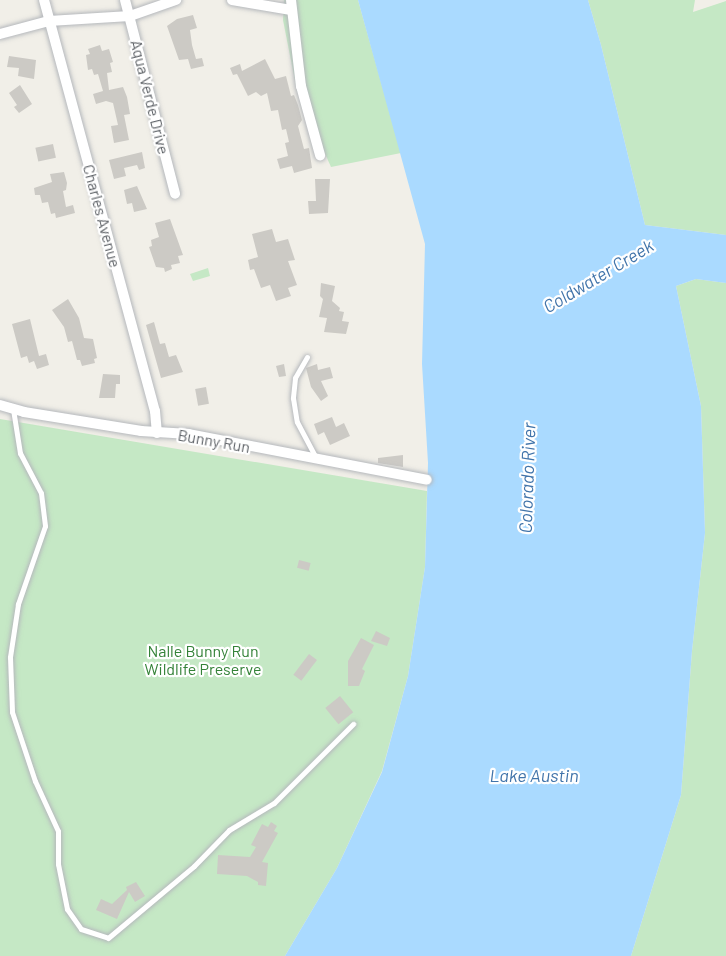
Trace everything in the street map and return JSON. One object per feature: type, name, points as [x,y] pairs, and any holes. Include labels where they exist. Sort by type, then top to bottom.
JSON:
[{"type":"street","name":"Charles Avenue","points":[[44,0],[155,411],[157,433]]},
{"type":"street","name":"Aqua Verde Drive","points":[[126,0],[175,194]]},
{"type":"street","points":[[0,34],[49,21],[130,16],[176,0]]},
{"type":"street","points":[[232,0],[291,5],[301,86],[320,155]]},
{"type":"street","name":"Bunny Run","points":[[0,405],[157,433],[189,434],[427,480]]},
{"type":"lane","points":[[307,357],[295,378],[293,398],[297,422],[316,458]]},
{"type":"lane","points":[[13,409],[20,453],[41,492],[45,526],[18,604],[10,657],[12,712],[35,781],[58,831],[58,864],[67,909],[81,929],[108,938],[194,866],[229,830],[274,803],[353,724]]},
{"type":"green space","points":[[284,0],[358,0],[401,153],[331,167],[297,91],[283,20]]},
{"type":"green space","points":[[588,0],[695,0],[693,12],[726,1],[726,235],[645,225]]},
{"type":"green space","points":[[208,268],[210,276],[193,281],[190,274]]},
{"type":"green space","points":[[696,279],[726,283],[726,956],[631,956],[681,795],[692,651],[705,533],[701,406],[676,286]]},
{"type":"green space","name":"Nalle Bunny Run Wildlife Preserve","points":[[0,419],[427,491],[425,567],[408,676],[382,771],[337,868],[285,956],[0,956]]},
{"type":"water","name":"Lake Austin","points":[[358,0],[588,0],[645,225],[726,235],[726,283],[696,279],[676,286],[701,406],[705,533],[692,651],[681,795],[631,956],[285,956],[337,868],[382,772],[408,676],[425,567],[428,463],[422,364],[425,244]]},
{"type":"building","points":[[193,15],[197,28],[190,30],[192,45],[196,59],[202,58],[204,66],[191,69],[188,59],[179,60],[167,26],[177,19]]},
{"type":"building","points":[[100,45],[102,51],[109,49],[113,62],[110,63],[112,72],[107,73],[109,90],[123,87],[127,97],[130,114],[124,115],[129,140],[114,143],[111,126],[118,125],[113,103],[106,101],[96,104],[93,94],[103,91],[98,74],[94,75],[92,69],[88,70],[86,55],[90,54],[88,49]]},
{"type":"building","points":[[9,56],[36,60],[34,79],[18,76],[19,68],[7,67]]},
{"type":"building","points":[[265,59],[275,79],[286,76],[291,96],[294,95],[298,105],[302,120],[298,126],[304,149],[309,148],[312,168],[294,173],[292,166],[280,169],[277,159],[288,156],[285,143],[289,142],[286,129],[282,130],[278,110],[271,111],[267,93],[261,96],[256,92],[248,96],[237,74],[233,75],[230,68],[240,64],[242,71]]},
{"type":"building","points":[[20,85],[32,104],[19,113],[9,93]]},
{"type":"building","points":[[53,144],[56,158],[38,161],[35,148]]},
{"type":"building","points":[[142,152],[145,168],[139,170],[137,165],[124,168],[126,176],[114,179],[109,160]]},
{"type":"building","points":[[64,172],[67,183],[66,190],[63,191],[66,207],[73,205],[75,213],[56,218],[55,213],[51,214],[48,202],[42,203],[40,195],[35,195],[34,188],[52,182],[50,174]]},
{"type":"building","points":[[315,179],[330,179],[328,213],[309,214],[308,201],[316,201]]},
{"type":"building","points":[[137,186],[147,209],[134,212],[132,203],[127,204],[124,190]]},
{"type":"building","points":[[170,219],[183,255],[178,256],[180,263],[171,265],[172,269],[165,272],[164,268],[156,267],[149,247],[152,246],[151,240],[159,237],[155,223]]},
{"type":"building","points":[[272,229],[276,242],[288,239],[295,260],[288,261],[297,285],[288,288],[291,296],[276,301],[270,285],[261,288],[254,269],[250,270],[248,260],[258,257],[252,234]]},
{"type":"building","points":[[321,283],[335,286],[332,301],[340,308],[339,311],[344,312],[342,321],[349,322],[346,334],[324,332],[327,318],[319,317],[323,299],[320,296]]},
{"type":"building","points":[[68,299],[79,318],[84,338],[93,339],[97,358],[94,359],[95,363],[82,366],[80,360],[77,360],[72,341],[68,342],[64,327],[52,310]]},
{"type":"building","points":[[30,319],[39,356],[46,354],[49,365],[37,369],[34,361],[29,363],[27,356],[21,358],[12,324]]},
{"type":"building","points":[[154,322],[160,344],[165,343],[169,357],[176,355],[183,372],[161,378],[146,325]]},
{"type":"building","points":[[284,364],[286,376],[279,377],[276,366]]},
{"type":"building","points":[[317,364],[318,370],[330,367],[333,378],[321,381],[328,396],[321,401],[311,387],[306,368]]},
{"type":"building","points":[[103,374],[120,375],[120,384],[116,384],[115,398],[99,398]]},
{"type":"building","points":[[206,387],[209,404],[198,406],[195,389]]},
{"type":"building","points":[[332,417],[336,427],[344,423],[350,436],[330,445],[324,432],[318,435],[314,424]]},
{"type":"building","points":[[403,455],[403,467],[378,463],[378,458]]},
{"type":"building","points":[[299,560],[311,563],[309,571],[297,568]]},
{"type":"building","points":[[376,631],[390,638],[387,646],[371,641]]},
{"type":"building","points":[[361,638],[374,645],[362,669],[365,671],[359,686],[348,686],[348,661]]},
{"type":"building","points":[[309,654],[317,660],[301,681],[293,675]]},
{"type":"building","points":[[340,696],[353,712],[338,724],[325,708]]},
{"type":"building","points":[[271,822],[277,826],[274,831],[278,833],[262,862],[268,863],[266,886],[258,885],[258,882],[247,876],[217,874],[218,855],[250,857],[256,847],[251,845],[262,824],[268,827]]},
{"type":"building","points":[[136,882],[145,896],[135,902],[129,892],[117,919],[96,910],[101,899],[112,904],[127,890],[126,887]]},
{"type":"water label","name":"Coldwater Creek","points":[[598,276]]},
{"type":"water label","name":"Colorado River","points":[[527,478]]}]
